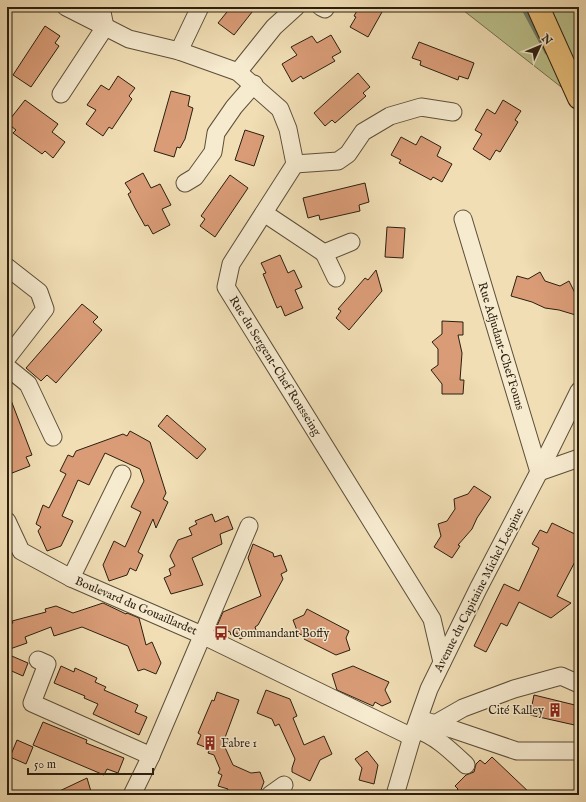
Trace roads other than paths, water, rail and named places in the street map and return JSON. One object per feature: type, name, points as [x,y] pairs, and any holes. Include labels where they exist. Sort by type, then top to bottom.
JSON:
[{"type":"main road","points":[[538,7],[579,98]]},
{"type":"street","points":[[66,7],[129,39],[179,50],[238,72],[254,84],[280,109],[288,129],[295,164],[338,161],[348,154],[363,132],[390,116],[421,107],[453,112]]},
{"type":"street","points":[[61,94],[105,26],[101,7]]},
{"type":"street","points":[[179,50],[200,7]]},
{"type":"street","points":[[238,72],[274,27],[296,7]]},
{"type":"street","points":[[185,183],[195,177],[213,152],[216,133],[234,107],[254,84]]},
{"type":"street","name":"Rue du Sergent-Chef Rousseing","points":[[295,164],[231,264],[226,287],[432,619],[442,662]]},
{"type":"street","points":[[264,213],[324,253],[336,278]]},
{"type":"street","name":"Rue Adjudant-Chef Founs","points":[[463,219],[539,472]]},
{"type":"street","points":[[324,253],[351,242]]},
{"type":"street","points":[[7,267],[40,292],[45,309],[7,358]]},
{"type":"street","points":[[7,367],[28,384],[53,437]]},
{"type":"street","name":"Avenue du Capitaine Michel Lespine","points":[[395,795],[415,728],[429,690],[478,589],[579,391]]},
{"type":"street","points":[[539,472],[579,458]]},
{"type":"street","points":[[71,578],[122,474]]},
{"type":"street","name":"Boulevard du Gouaillardet","points":[[7,521],[20,551],[71,578],[415,728]]},
{"type":"street","points":[[132,795],[151,756],[249,526]]},
{"type":"street","points":[[38,660],[48,664],[32,703],[151,756]]},
{"type":"street","points":[[415,728],[436,724],[463,708],[514,689],[561,676],[579,684]]},
{"type":"street","points":[[436,724],[452,728],[517,751],[579,751]]},
{"type":"street","points":[[415,728],[425,732],[445,746],[466,765]]},
{"type":"street","points":[[270,795],[284,785]]},
{"type":"waterway","points":[[523,7],[547,52]]},
{"type":"place","name":"Commandant Boffy","points":[[221,633]]},
{"type":"place","name":"Cité Kalley","points":[[555,710]]},
{"type":"place","name":"Fabre 1","points":[[210,743]]}]
